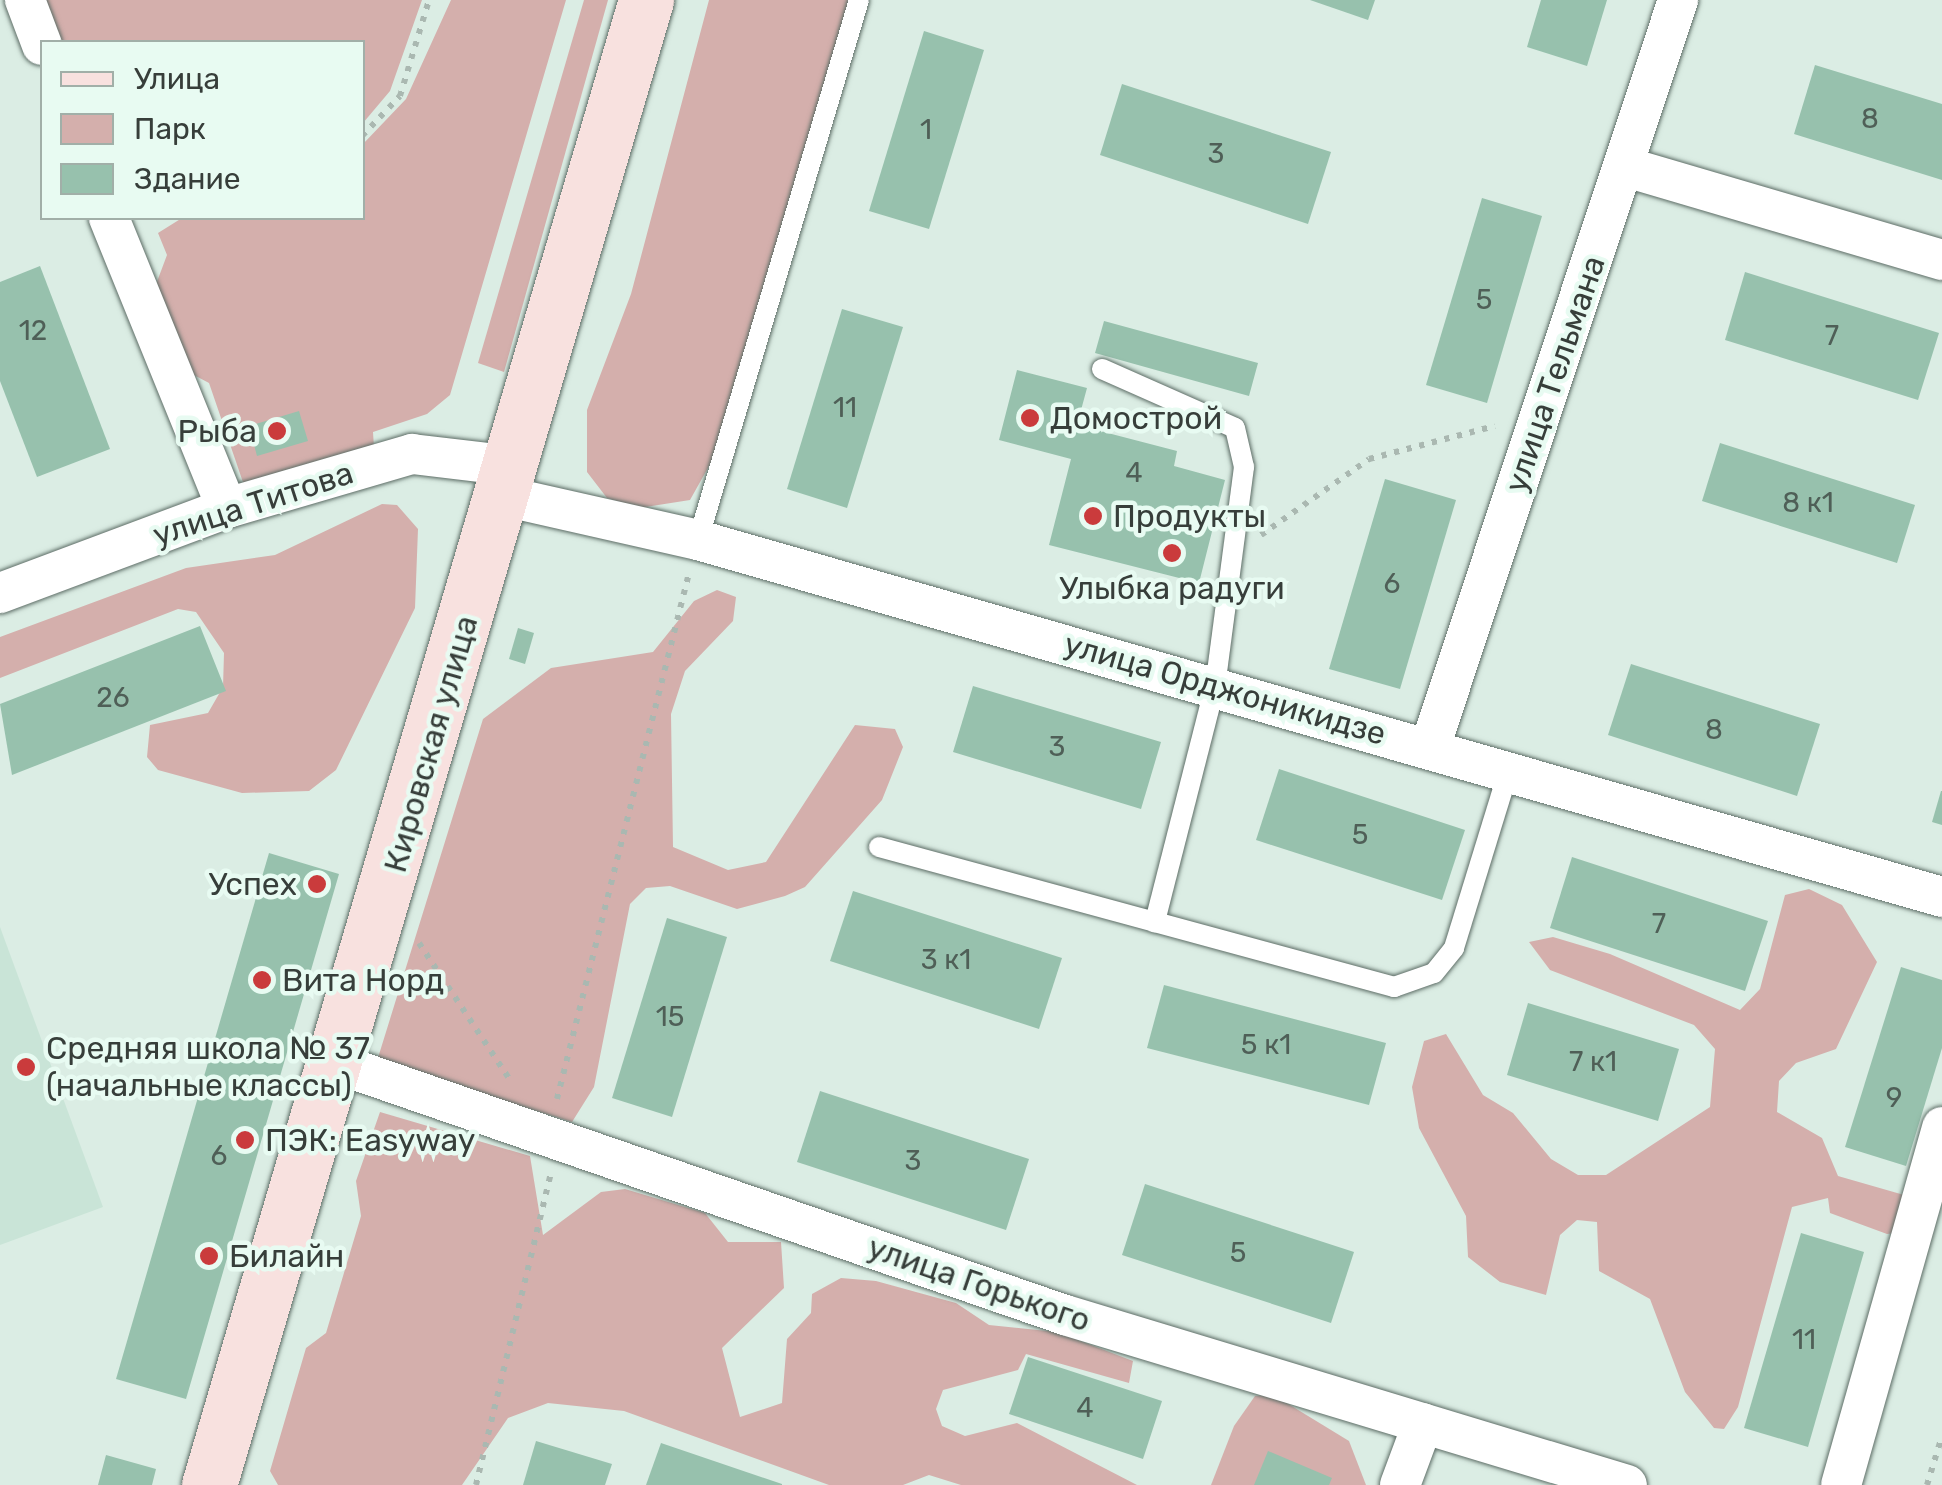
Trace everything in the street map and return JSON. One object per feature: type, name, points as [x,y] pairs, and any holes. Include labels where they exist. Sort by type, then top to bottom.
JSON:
[{"type":"main road","name":"Кировская улица","points":[[209,1485],[338,1064],[646,0]]},
{"type":"street","points":[[25,0],[40,40]]},
{"type":"street","name":"улица Тельмана","points":[[1430,746],[1626,166],[1678,0]]},
{"type":"street","points":[[1626,166],[1942,260]]},
{"type":"street","points":[[109,220],[227,508]]},
{"type":"street","name":"улица Титова","points":[[0,593],[227,508],[412,454],[508,481]]},
{"type":"street","name":"улица Орджоникидзе","points":[[508,481],[698,540],[1430,746],[1942,897]]},
{"type":"street","name":"улица Горького","points":[[338,1064],[1065,1314],[1627,1485]]},
{"type":"street","points":[[1841,1485],[1942,1127]]},
{"type":"street","points":[[1400,1485],[1422,1423]]},
{"type":"lane","points":[[698,540],[858,0]]},
{"type":"lane","points":[[1102,369],[1235,428],[1244,467],[1236,553],[1215,686],[1155,922]]},
{"type":"lane","points":[[879,848],[1394,987],[1434,973],[1454,948],[1508,769]]},
{"type":"path","points":[[365,133],[400,96],[430,0]]},
{"type":"path","points":[[1236,553],[1369,459],[1541,414]]},
{"type":"path","points":[[476,1485],[551,1192],[547,1136],[698,540]]},
{"type":"path","points":[[419,942],[547,1136]]},
{"type":"path","points":[[1927,1485],[1942,1436]]},
{"type":"shaded area","name":"Средняя школа № 37 (начальные классы)","points":[[0,927],[103,1207],[0,1245]]},
{"type":"green space","points":[[39,0],[422,0],[390,91],[365,121],[365,40],[55,40]]},
{"type":"green space","points":[[451,0],[566,0],[450,395],[427,414],[373,432],[374,448],[246,491],[209,383],[192,374],[155,287],[167,255],[158,233],[179,220],[365,220],[365,142],[406,99]]},
{"type":"green space","points":[[584,0],[608,0],[504,372],[478,363]]},
{"type":"green space","points":[[709,0],[853,0],[718,450],[690,500],[639,508],[607,498],[587,472],[587,410],[631,294]]},
{"type":"green space","points":[[382,504],[397,505],[418,529],[415,608],[336,770],[309,791],[242,793],[158,770],[147,757],[150,725],[208,713],[223,687],[224,653],[196,612],[178,609],[0,678],[0,637],[186,568],[275,555]]},
{"type":"green space","points":[[717,590],[736,597],[733,621],[685,671],[671,714],[673,847],[728,870],[766,862],[855,725],[895,729],[903,747],[882,800],[805,887],[785,896],[737,909],[670,886],[646,888],[630,904],[594,1087],[572,1122],[377,1061],[483,719],[551,668],[653,652],[694,601]]},
{"type":"green space","points":[[1809,889],[1842,905],[1877,962],[1836,1049],[1796,1063],[1779,1081],[1777,1112],[1822,1138],[1838,1176],[1911,1197],[1896,1233],[1887,1234],[1830,1213],[1828,1198],[1792,1207],[1738,1407],[1724,1429],[1714,1428],[1685,1392],[1650,1299],[1599,1271],[1597,1222],[1577,1220],[1560,1235],[1546,1295],[1500,1282],[1468,1257],[1466,1216],[1419,1128],[1412,1087],[1424,1041],[1446,1034],[1483,1095],[1513,1113],[1551,1159],[1578,1175],[1606,1175],[1710,1107],[1715,1049],[1694,1025],[1550,970],[1529,942],[1553,937],[1610,954],[1740,1010],[1760,989],[1785,895]]},
{"type":"green space","points":[[380,1112],[530,1156],[543,1235],[601,1192],[625,1189],[705,1213],[728,1242],[781,1242],[784,1288],[722,1348],[740,1417],[782,1403],[787,1339],[811,1313],[812,1294],[841,1278],[876,1281],[956,1303],[989,1325],[1057,1332],[1133,1361],[1129,1383],[1026,1354],[1018,1370],[943,1390],[936,1409],[942,1426],[965,1436],[1017,1423],[1137,1485],[961,1485],[929,1475],[903,1485],[829,1485],[624,1411],[548,1403],[508,1418],[462,1485],[278,1485],[270,1471],[306,1348],[326,1333],[361,1216],[356,1181]]},
{"type":"green space","points":[[1272,1394],[1349,1441],[1366,1485],[1211,1485],[1234,1426],[1255,1396]]},
{"type":"building","points":[[1310,0],[1375,0],[1368,20]]},
{"type":"building","points":[[1541,0],[1607,0],[1587,66],[1527,47]]},
{"type":"building","points":[[924,31],[984,50],[929,229],[869,211]]},
{"type":"building","points":[[1815,65],[1942,104],[1942,180],[1794,134]]},
{"type":"building","points":[[1122,84],[1331,152],[1308,224],[1100,155]]},
{"type":"building","points":[[1482,198],[1542,216],[1487,403],[1426,385]]},
{"type":"building","points":[[40,266],[110,449],[37,477],[0,381],[0,282]]},
{"type":"building","points":[[1745,272],[1939,333],[1918,400],[1725,340]]},
{"type":"building","points":[[842,309],[903,327],[847,508],[787,489]]},
{"type":"building","points":[[1104,321],[1258,363],[1249,396],[1095,353]]},
{"type":"building","points":[[1017,370],[1087,388],[1077,425],[1177,451],[1174,466],[1225,480],[1199,583],[1049,545],[1071,459],[999,440]]},
{"type":"building","points":[[299,411],[308,441],[257,456],[249,426]]},
{"type":"building","points":[[1720,443],[1915,505],[1897,563],[1702,501]]},
{"type":"building","points":[[1385,479],[1456,500],[1400,689],[1329,669]]},
{"type":"building","points":[[200,626],[226,691],[12,775],[0,704]]},
{"type":"building","points":[[518,628],[534,633],[525,664],[509,659]]},
{"type":"building","points":[[1631,664],[1820,724],[1797,796],[1608,735]]},
{"type":"building","points":[[973,686],[1161,742],[1141,809],[953,752]]},
{"type":"building","points":[[1279,769],[1465,830],[1442,900],[1256,840]]},
{"type":"building","points":[[1942,791],[1942,825],[1932,822]]},
{"type":"building","points":[[269,853],[339,874],[186,1399],[116,1379]]},
{"type":"building","points":[[1572,857],[1768,921],[1745,991],[1550,928]]},
{"type":"building","points":[[853,891],[1062,958],[1039,1029],[830,961]]},
{"type":"building","points":[[667,918],[727,937],[672,1117],[612,1098]]},
{"type":"building","points":[[1901,967],[1942,980],[1942,1048],[1906,1166],[1845,1147]]},
{"type":"building","points":[[1164,985],[1386,1043],[1369,1105],[1147,1048]]},
{"type":"building","points":[[1528,1003],[1679,1049],[1658,1121],[1507,1075]]},
{"type":"building","points":[[820,1091],[1029,1159],[1006,1230],[797,1162]]},
{"type":"building","points":[[1145,1184],[1354,1252],[1331,1323],[1122,1255]]},
{"type":"building","points":[[1801,1233],[1864,1252],[1808,1447],[1744,1428]]},
{"type":"building","points":[[1028,1357],[1162,1401],[1143,1459],[1009,1414]]},
{"type":"building","points":[[536,1441],[612,1464],[605,1485],[523,1485]]},
{"type":"building","points":[[661,1443],[782,1484],[782,1485],[646,1485]]},
{"type":"building","points":[[1268,1451],[1332,1478],[1329,1485],[1254,1485]]},
{"type":"building","points":[[106,1455],[156,1469],[152,1485],[98,1485]]},
{"type":"place","name":"Домострой","points":[[1030,418]]},
{"type":"place","name":"Рыба","points":[[277,431]]},
{"type":"place","name":"Продукты","points":[[1093,516]]},
{"type":"place","name":"Улыбка радуги","points":[[1172,553]]},
{"type":"place","name":"Успех","points":[[317,884]]},
{"type":"place","name":"Вита Норд","points":[[262,980]]},
{"type":"place","name":"Средняя школа № 37 (начальные классы)","points":[[26,1067]]},
{"type":"place","name":"ПЭК: Easyway","points":[[245,1140]]},
{"type":"place","name":"Билайн","points":[[209,1256]]}]
